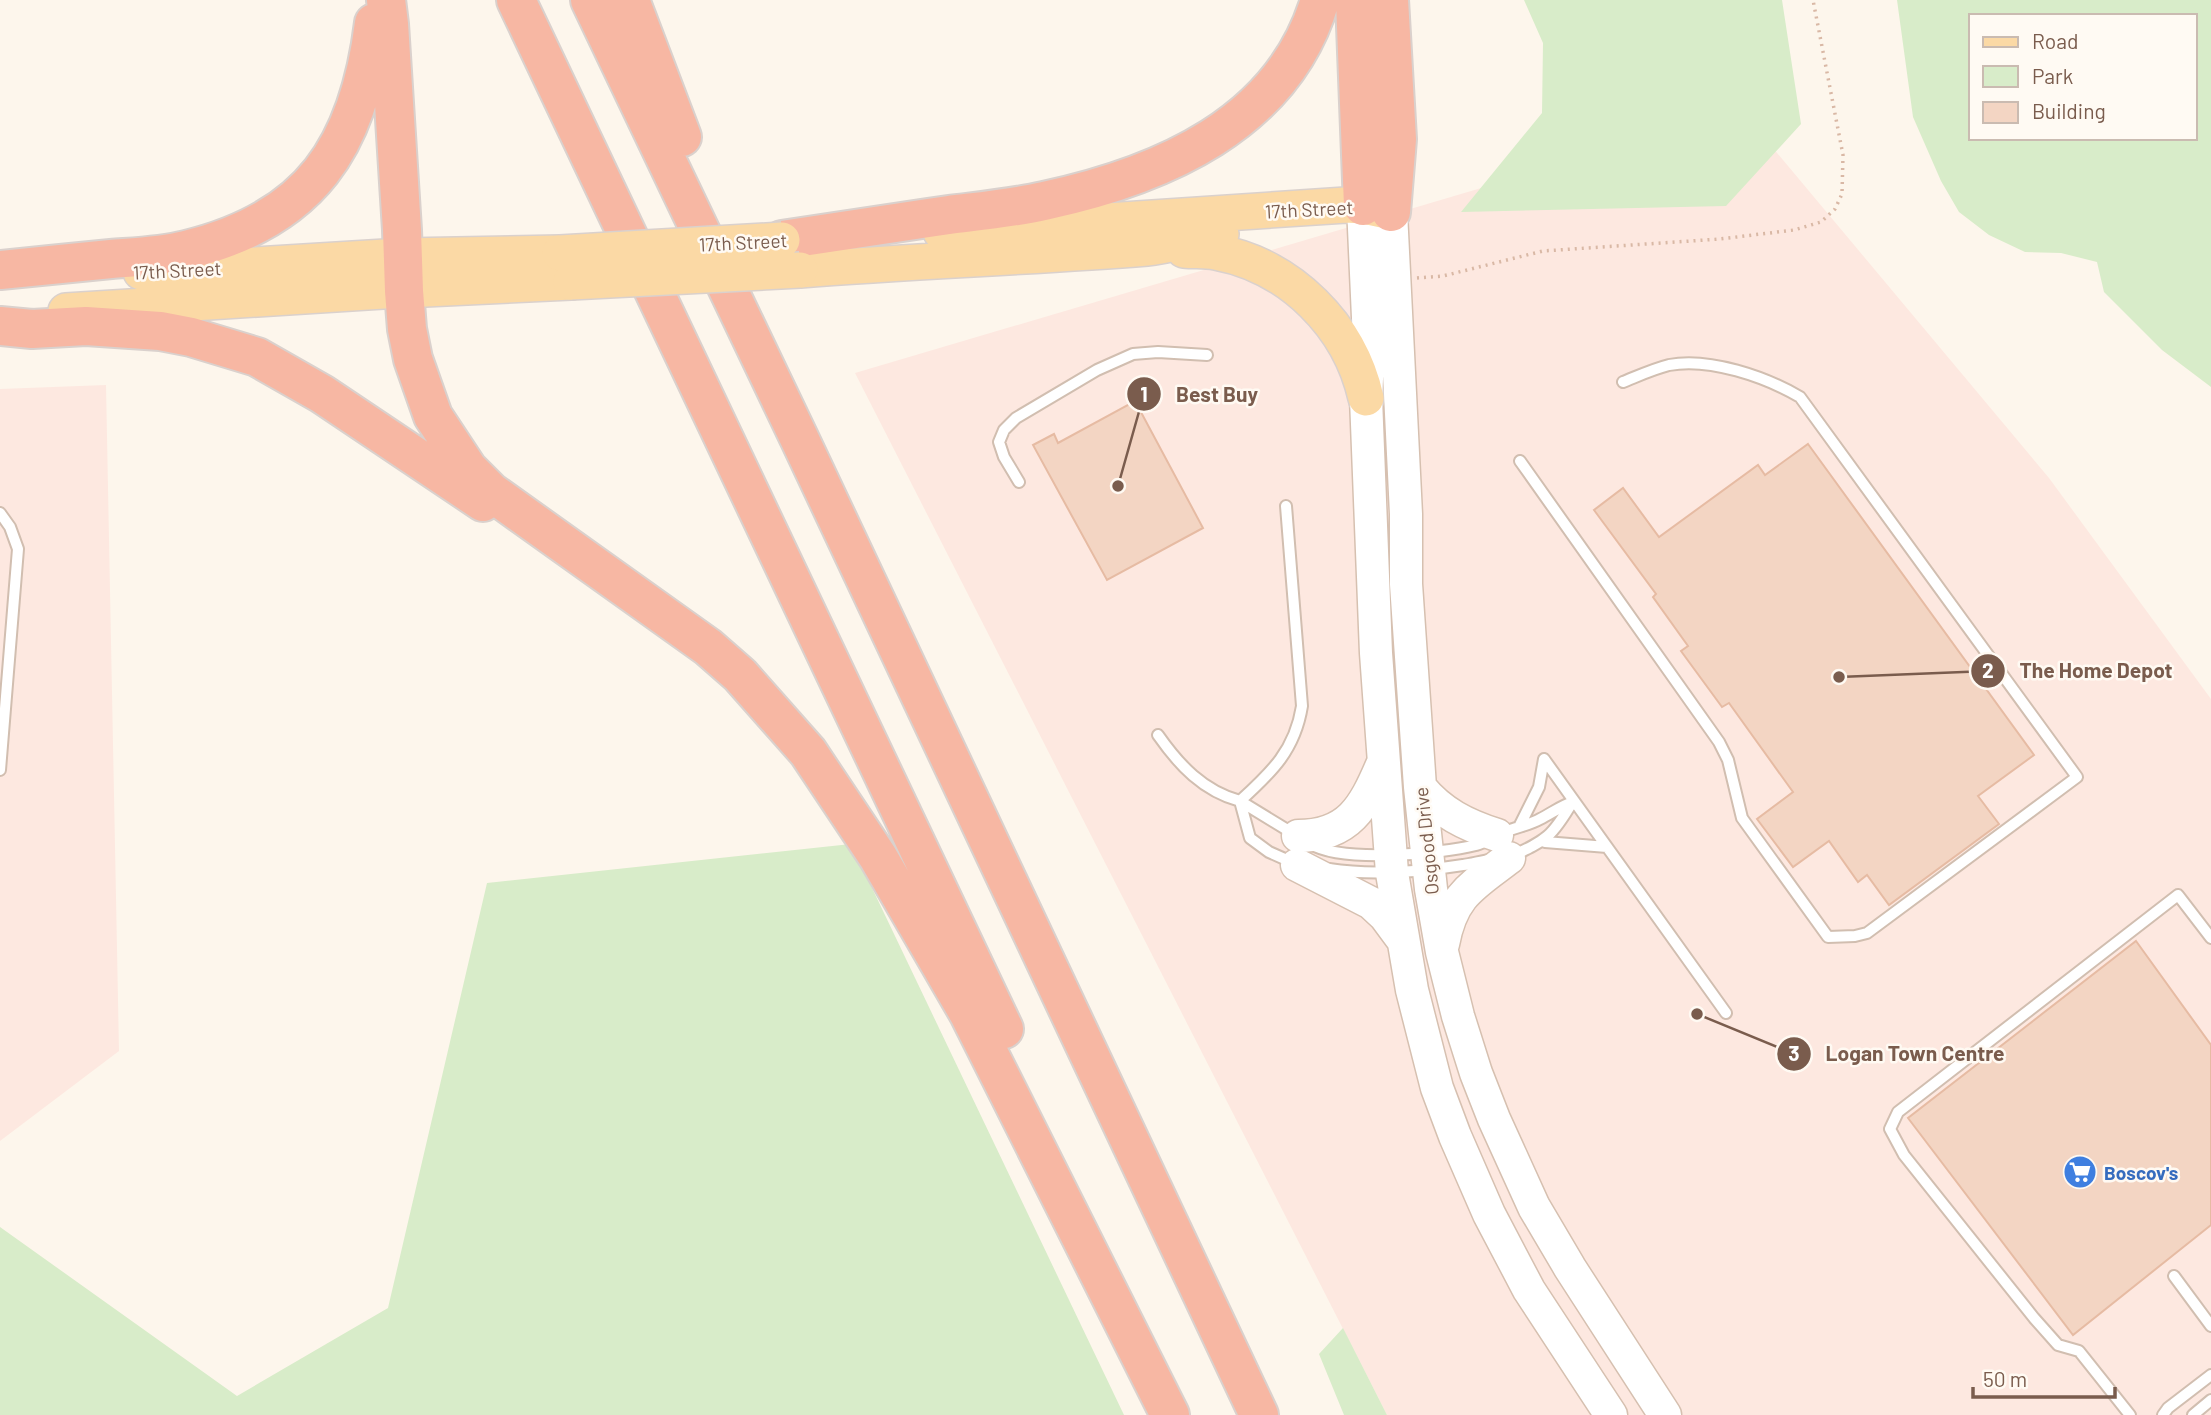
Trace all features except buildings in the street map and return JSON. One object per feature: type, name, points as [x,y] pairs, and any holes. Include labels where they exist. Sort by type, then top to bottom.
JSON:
[{"type":"highway","points":[[0,270],[184,251],[251,228],[284,207],[323,169],[347,132],[363,88],[370,57],[375,0]]},
{"type":"highway","points":[[386,0],[395,106],[407,330],[421,387],[433,416],[468,469],[491,492],[699,640],[740,676],[808,751],[878,857],[969,1014],[1170,1415]]},
{"type":"highway","points":[[516,0],[1186,1415]]},
{"type":"highway","points":[[590,0],[1259,1415]]},
{"type":"highway","points":[[631,0],[669,107],[699,177],[801,442]]},
{"type":"highway","points":[[791,255],[1042,202],[1104,186],[1163,165],[1197,149],[1222,132],[1260,99],[1279,78],[1307,33],[1320,0]]},
{"type":"highway","points":[[1356,0],[1373,214]]},
{"type":"highway","points":[[1373,214],[1397,139],[1389,0]]},
{"type":"highway","points":[[0,326],[32,329],[86,326],[160,331],[191,337],[257,358],[322,394],[449,481],[638,596]]},
{"type":"main road","name":"17th Street","points":[[0,280],[565,268],[791,255],[991,230],[1346,205],[1373,214]]},
{"type":"main road","name":"17th Street","points":[[791,255],[909,262],[1012,258],[1153,247],[1198,236],[1373,214]]},
{"type":"main road","name":"Osgood Drive","points":[[1373,214],[1393,280],[1406,514],[1406,584],[1420,787],[1441,952],[1476,1073],[1534,1207],[1665,1415]]},
{"type":"main road","name":"Osgood Drive","points":[[1373,214],[1366,398],[1376,653],[1391,863],[1402,940],[1424,1043],[1437,1088],[1471,1175],[1529,1290],[1611,1415]]},
{"type":"main road","points":[[1153,247],[1215,252],[1236,258],[1281,278],[1299,290],[1334,325],[1361,373],[1366,398]]},
{"type":"main road","name":"17th Street","points":[[0,316],[403,273]]},
{"type":"main road","points":[[1384,761],[1369,796],[1359,811],[1345,824],[1317,836],[1298,850],[1371,903],[1385,916],[1402,940]]},
{"type":"main road","points":[[1420,787],[1444,812],[1474,828],[1509,839],[1463,895],[1448,921],[1441,952]]},
{"type":"lane","points":[[1019,482],[1000,450],[999,442],[1004,430],[1016,418],[1097,370],[1133,354],[1158,352],[1207,355]]},
{"type":"lane","points":[[1520,461],[1720,742],[1728,760],[1742,818],[1828,937],[1867,933],[2077,776],[1800,397],[1776,383],[1694,363],[1660,368],[1623,383]]},
{"type":"lane","points":[[1240,801],[1277,765],[1291,745],[1299,727],[1303,706],[1291,540],[1286,506]]},
{"type":"lane","points":[[0,513],[10,527],[18,549],[0,770]]},
{"type":"lane","points":[[1158,735],[1174,758],[1200,782],[1221,796],[1240,801],[1298,850],[1362,873],[1391,863],[1428,861],[1509,839],[1552,810],[1573,802]]},
{"type":"lane","points":[[1509,839],[1539,787],[1544,760],[1726,1013]]},
{"type":"lane","points":[[1240,801],[1250,838],[1269,852],[1315,847],[1391,863],[1428,861],[1478,845],[1509,839],[1607,847]]},
{"type":"lane","points":[[1545,842],[1561,823],[1573,802]]},
{"type":"lane","points":[[2130,1415],[2079,1351],[2058,1345],[2034,1318],[1904,1155],[1890,1129],[1898,1112],[2178,895],[2211,938]]},
{"type":"lane","points":[[2174,1276],[2211,1326]]},
{"type":"lane","points":[[2163,1415],[2168,1408],[2211,1375]]},
{"type":"lane","points":[[2193,1415],[2211,1400]]},
{"type":"path","points":[[1393,280],[1443,276],[1543,251],[1720,239],[1794,230],[1821,222],[1835,209],[1842,194],[1843,155],[1813,0]]},
{"type":"shaded area","points":[[1742,111],[2049,478],[2211,699],[2211,1415],[1387,1415],[855,373]]},
{"type":"shaded area","points":[[106,385],[119,1051],[0,1141],[0,389]]},
{"type":"green space","points":[[1524,0],[1782,0],[1801,124],[1726,206],[1461,212],[1542,113],[1543,43]]},
{"type":"green space","points":[[1897,0],[2211,0],[2211,387],[2162,350],[2104,292],[2097,262],[2061,253],[2025,252],[1989,235],[1959,212],[1941,181],[1913,117]]},
{"type":"green space","points":[[851,844],[1124,1415],[0,1415],[0,1227],[237,1396],[388,1308],[487,883]]},
{"type":"green space","points":[[1343,1328],[1387,1415],[1344,1415],[1319,1354]]},
{"type":"place","name":"Best Buy","points":[[1118,486]]},
{"type":"place","name":"The Home Depot","points":[[1839,677]]},
{"type":"place","name":"Logan Town Centre","points":[[1697,1014]]},
{"type":"place","name":"Boscov's","points":[[2080,1172]]}]
